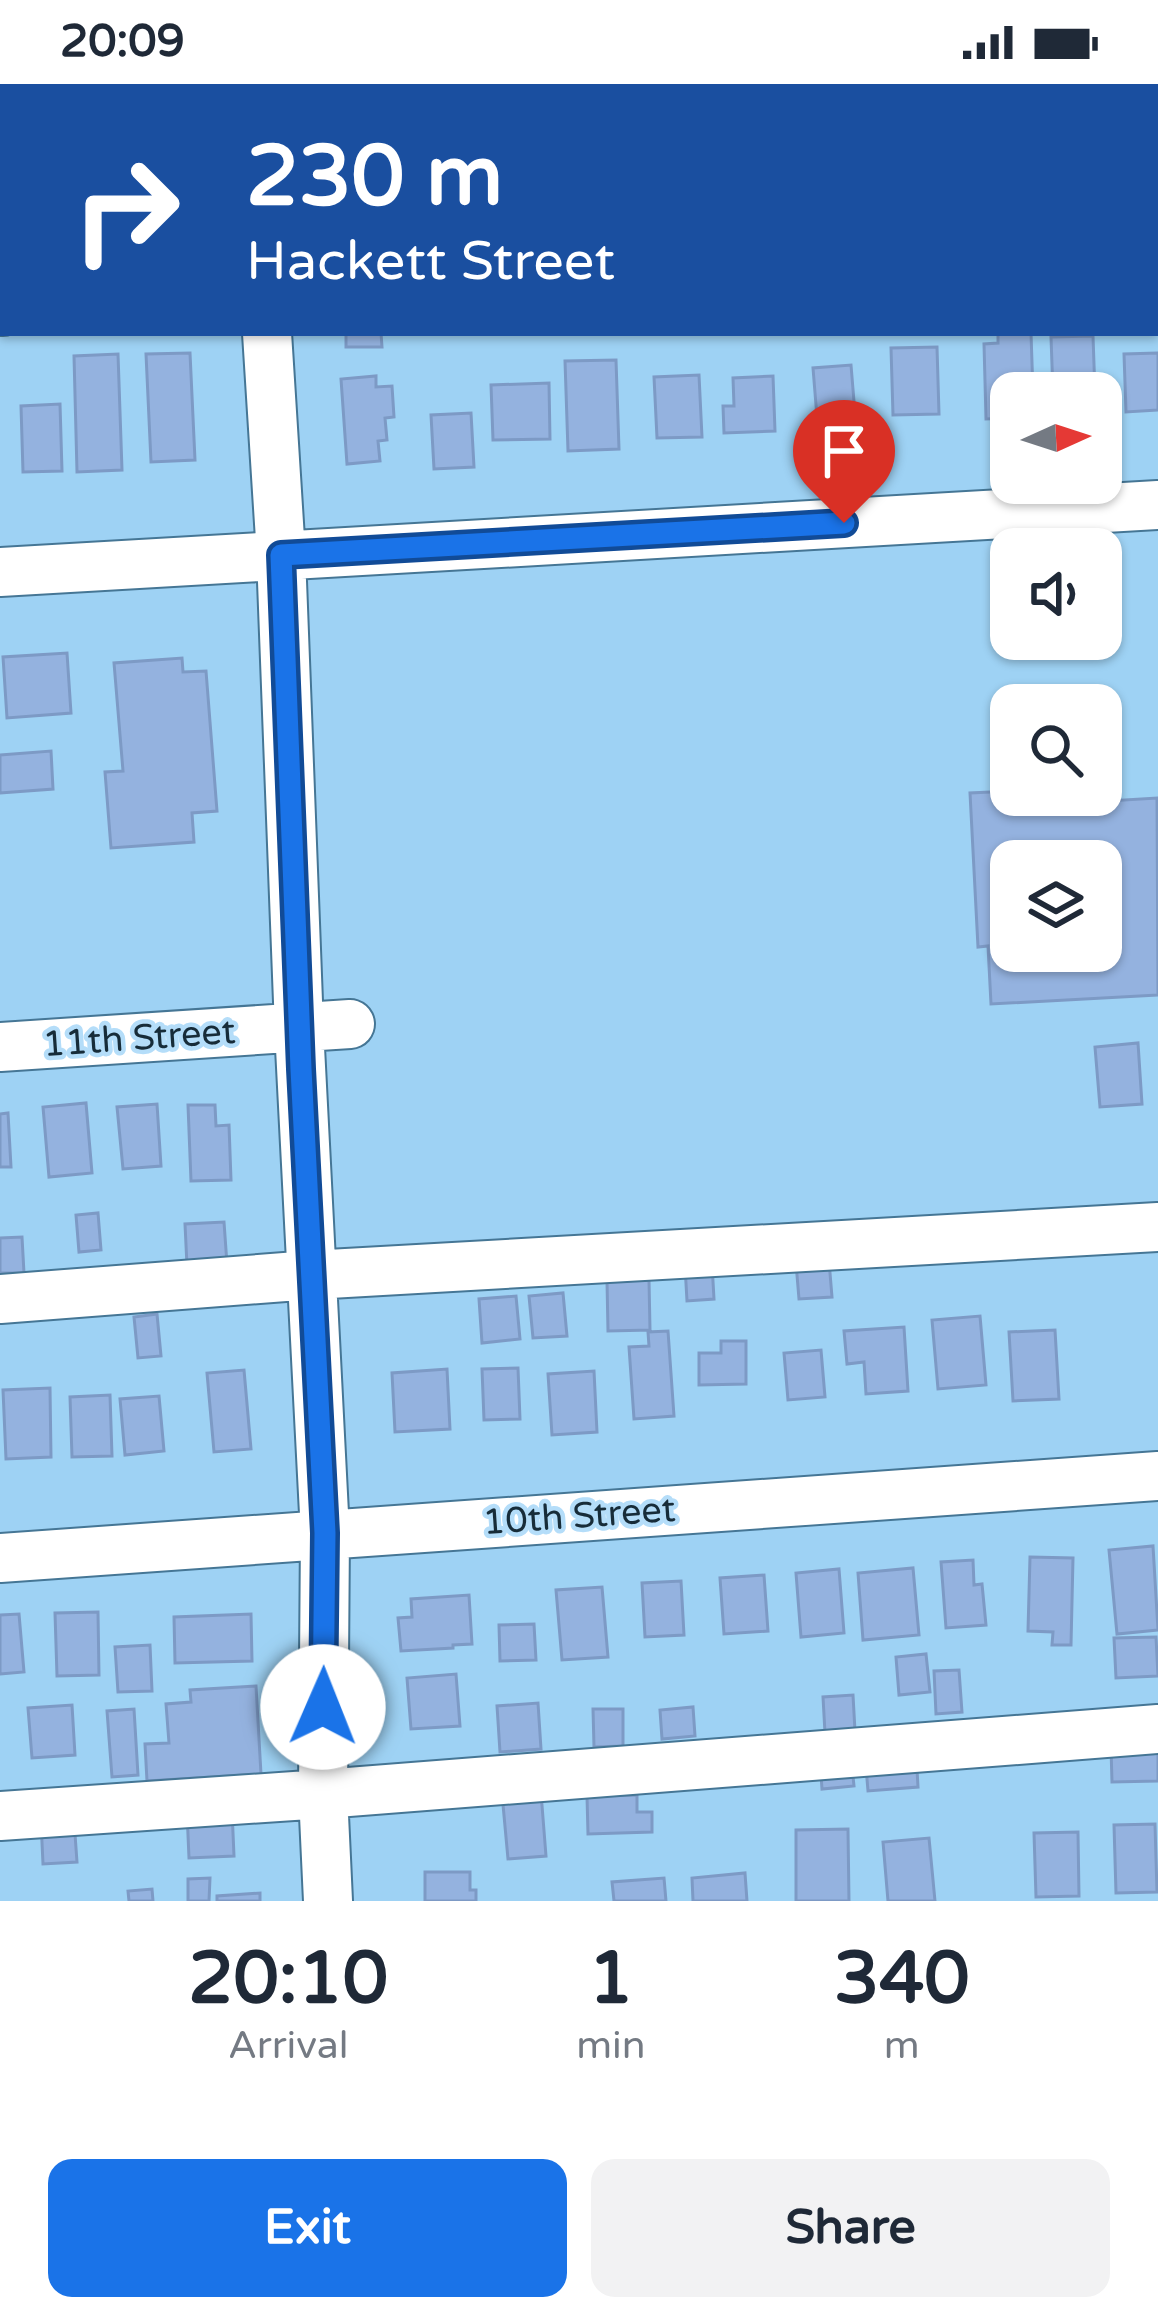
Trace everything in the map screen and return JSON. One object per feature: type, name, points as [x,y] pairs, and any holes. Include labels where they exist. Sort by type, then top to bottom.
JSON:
[{"type":"street","points":[[267,336],[325,1533],[322,1794],[328,1901]]},
{"type":"street","points":[[0,572],[1158,505]]},
{"type":"street","name":"11th Street","points":[[0,1047],[350,1024]]},
{"type":"street","points":[[0,1299],[311,1275],[1158,1227]]},
{"type":"street","name":"10th Street","points":[[0,1558],[1158,1476]]},
{"type":"street","points":[[0,1816],[1158,1729]]},
{"type":"building","points":[[346,336],[381,336],[382,347],[346,347]]},
{"type":"building","points":[[998,336],[1031,336],[1032,372],[990,372],[990,419],[986,419],[984,344],[998,343]]},
{"type":"building","points":[[1093,336],[1094,372],[1052,372],[1051,337]]},
{"type":"building","points":[[937,347],[939,414],[893,415],[891,348]]},
{"type":"building","points":[[190,353],[195,460],[151,462],[146,354]]},
{"type":"building","points":[[1158,353],[1158,410],[1126,412],[1124,354]]},
{"type":"building","points":[[118,354],[122,470],[77,472],[74,356]]},
{"type":"building","points":[[616,360],[619,449],[568,451],[565,361]]},
{"type":"building","points":[[851,365],[857,438],[819,442],[813,368]]},
{"type":"building","points":[[699,375],[702,437],[657,438],[654,377]]},
{"type":"building","points":[[376,376],[376,387],[392,386],[394,417],[385,418],[387,440],[378,441],[380,461],[347,464],[341,379]]},
{"type":"building","points":[[773,376],[775,431],[724,433],[723,406],[734,406],[733,378]]},
{"type":"building","points":[[549,383],[550,439],[493,440],[491,385]]},
{"type":"building","points":[[60,404],[62,471],[23,472],[21,406]]},
{"type":"building","points":[[471,413],[474,467],[434,469],[431,415]]},
{"type":"building","points":[[67,653],[71,713],[7,718],[3,657]]},
{"type":"building","points":[[182,658],[183,672],[206,671],[217,811],[192,813],[194,842],[111,848],[105,772],[123,771],[114,663]]},
{"type":"building","points":[[51,751],[53,789],[0,793],[0,755]]},
{"type":"building","points":[[990,792],[990,816],[1122,816],[1122,800],[1157,798],[1158,995],[991,1004],[988,946],[978,947],[970,793]]},
{"type":"building","points":[[1138,1043],[1142,1104],[1100,1107],[1095,1047]]},
{"type":"building","points":[[86,1103],[92,1173],[49,1177],[43,1107]]},
{"type":"building","points":[[157,1104],[161,1166],[123,1169],[117,1107]]},
{"type":"building","points":[[188,1105],[215,1105],[216,1126],[229,1125],[231,1180],[191,1181]]},
{"type":"building","points":[[8,1113],[11,1167],[0,1167],[0,1114]]},
{"type":"building","points":[[98,1213],[101,1250],[79,1252],[76,1215]]},
{"type":"building","points":[[224,1222],[227,1264],[187,1266],[185,1224]]},
{"type":"building","points":[[22,1237],[24,1273],[0,1273],[0,1238]]},
{"type":"building","points":[[829,1261],[832,1297],[799,1299],[796,1263]]},
{"type":"building","points":[[712,1264],[714,1299],[687,1301],[685,1266]]},
{"type":"building","points":[[649,1280],[650,1330],[608,1331],[607,1281]]},
{"type":"building","points":[[563,1293],[567,1336],[533,1338],[529,1296]]},
{"type":"building","points":[[516,1296],[520,1339],[482,1343],[479,1299]]},
{"type":"building","points":[[157,1314],[161,1356],[138,1358],[134,1317]]},
{"type":"building","points":[[980,1316],[986,1385],[938,1389],[932,1320]]},
{"type":"building","points":[[904,1327],[908,1391],[866,1394],[864,1362],[847,1364],[844,1331]]},
{"type":"building","points":[[1055,1330],[1059,1399],[1013,1401],[1009,1332]]},
{"type":"building","points":[[668,1331],[674,1416],[634,1419],[629,1347],[649,1346],[648,1332]]},
{"type":"building","points":[[721,1341],[746,1341],[746,1384],[699,1385],[699,1353],[721,1353]]},
{"type":"building","points":[[821,1350],[825,1397],[788,1400],[784,1353]]},
{"type":"building","points":[[518,1368],[520,1419],[484,1420],[482,1369]]},
{"type":"building","points":[[447,1369],[450,1429],[395,1432],[392,1373]]},
{"type":"building","points":[[244,1370],[251,1449],[214,1452],[207,1373]]},
{"type":"building","points":[[594,1371],[597,1432],[552,1435],[548,1374]]},
{"type":"building","points":[[50,1388],[51,1457],[6,1459],[3,1390]]},
{"type":"building","points":[[110,1395],[112,1456],[72,1457],[70,1397]]},
{"type":"building","points":[[159,1396],[164,1451],[125,1455],[120,1399]]},
{"type":"building","points":[[1153,1546],[1158,1630],[1117,1634],[1109,1550]]},
{"type":"building","points":[[1030,1557],[1073,1558],[1071,1645],[1052,1645],[1053,1632],[1028,1631]]},
{"type":"building","points":[[973,1560],[974,1585],[982,1584],[986,1625],[946,1628],[941,1562]]},
{"type":"building","points":[[913,1568],[919,1635],[863,1640],[858,1573]]},
{"type":"building","points":[[839,1569],[844,1633],[801,1637],[796,1573]]},
{"type":"building","points":[[764,1575],[768,1631],[724,1634],[720,1578]]},
{"type":"building","points":[[681,1581],[684,1635],[645,1637],[642,1583]]},
{"type":"building","points":[[602,1587],[608,1657],[562,1660],[556,1590]]},
{"type":"building","points":[[469,1595],[472,1644],[401,1651],[398,1618],[412,1617],[411,1599]]},
{"type":"building","points":[[98,1612],[99,1675],[57,1676],[55,1613]]},
{"type":"building","points":[[19,1614],[24,1672],[0,1674],[0,1615]]},
{"type":"building","points":[[251,1614],[252,1661],[175,1663],[174,1617]]},
{"type":"building","points":[[534,1624],[536,1660],[500,1661],[499,1625]]},
{"type":"building","points":[[1156,1637],[1158,1676],[1116,1678],[1114,1638]]},
{"type":"building","points":[[150,1645],[152,1691],[118,1692],[115,1647]]},
{"type":"building","points":[[926,1654],[930,1692],[899,1695],[896,1657]]},
{"type":"building","points":[[959,1670],[962,1712],[936,1714],[934,1671]]},
{"type":"building","points":[[456,1674],[460,1726],[411,1729],[407,1678]]},
{"type":"building","points":[[256,1686],[261,1774],[147,1781],[145,1744],[169,1743],[166,1704],[191,1702],[190,1690]]},
{"type":"building","points":[[853,1695],[855,1731],[825,1733],[823,1697]]},
{"type":"building","points":[[538,1703],[541,1749],[500,1752],[497,1706]]},
{"type":"building","points":[[72,1705],[75,1755],[32,1758],[28,1708]]},
{"type":"building","points":[[693,1707],[695,1736],[662,1739],[660,1710]]},
{"type":"building","points":[[134,1709],[138,1775],[112,1777],[107,1711]]},
{"type":"building","points":[[593,1709],[623,1709],[623,1746],[594,1747]]},
{"type":"building","points":[[1158,1746],[1158,1781],[1112,1782],[1111,1748]]},
{"type":"building","points":[[916,1751],[918,1787],[868,1791],[865,1755]]},
{"type":"building","points":[[851,1757],[854,1786],[822,1789],[820,1760]]},
{"type":"building","points":[[540,1780],[546,1856],[508,1859],[501,1783]]},
{"type":"building","points":[[637,1795],[637,1812],[652,1812],[652,1832],[588,1834],[587,1796]]},
{"type":"building","points":[[232,1810],[234,1856],[189,1858],[187,1812]]},
{"type":"building","points":[[74,1820],[77,1862],[43,1864],[41,1821]]},
{"type":"building","points":[[1155,1824],[1157,1892],[1116,1893],[1114,1825]]},
{"type":"building","points":[[848,1829],[849,1901],[796,1901],[796,1830]]},
{"type":"building","points":[[1078,1832],[1079,1896],[1036,1897],[1034,1833]]},
{"type":"building","points":[[929,1838],[935,1901],[888,1901],[883,1842]]},
{"type":"building","points":[[425,1872],[470,1872],[470,1890],[476,1890],[476,1901],[425,1901]]},
{"type":"building","points":[[745,1873],[747,1901],[693,1901],[692,1878]]},
{"type":"building","points":[[210,1878],[209,1901],[188,1901],[188,1879]]},
{"type":"building","points":[[664,1878],[666,1901],[614,1901],[612,1882]]},
{"type":"building","points":[[152,1889],[153,1901],[129,1901],[128,1891]]},
{"type":"building","points":[[260,1893],[260,1901],[217,1901],[217,1896]]},
{"type":"route","points":[[323,1707],[325,1533],[281,555],[844,523]]}]
